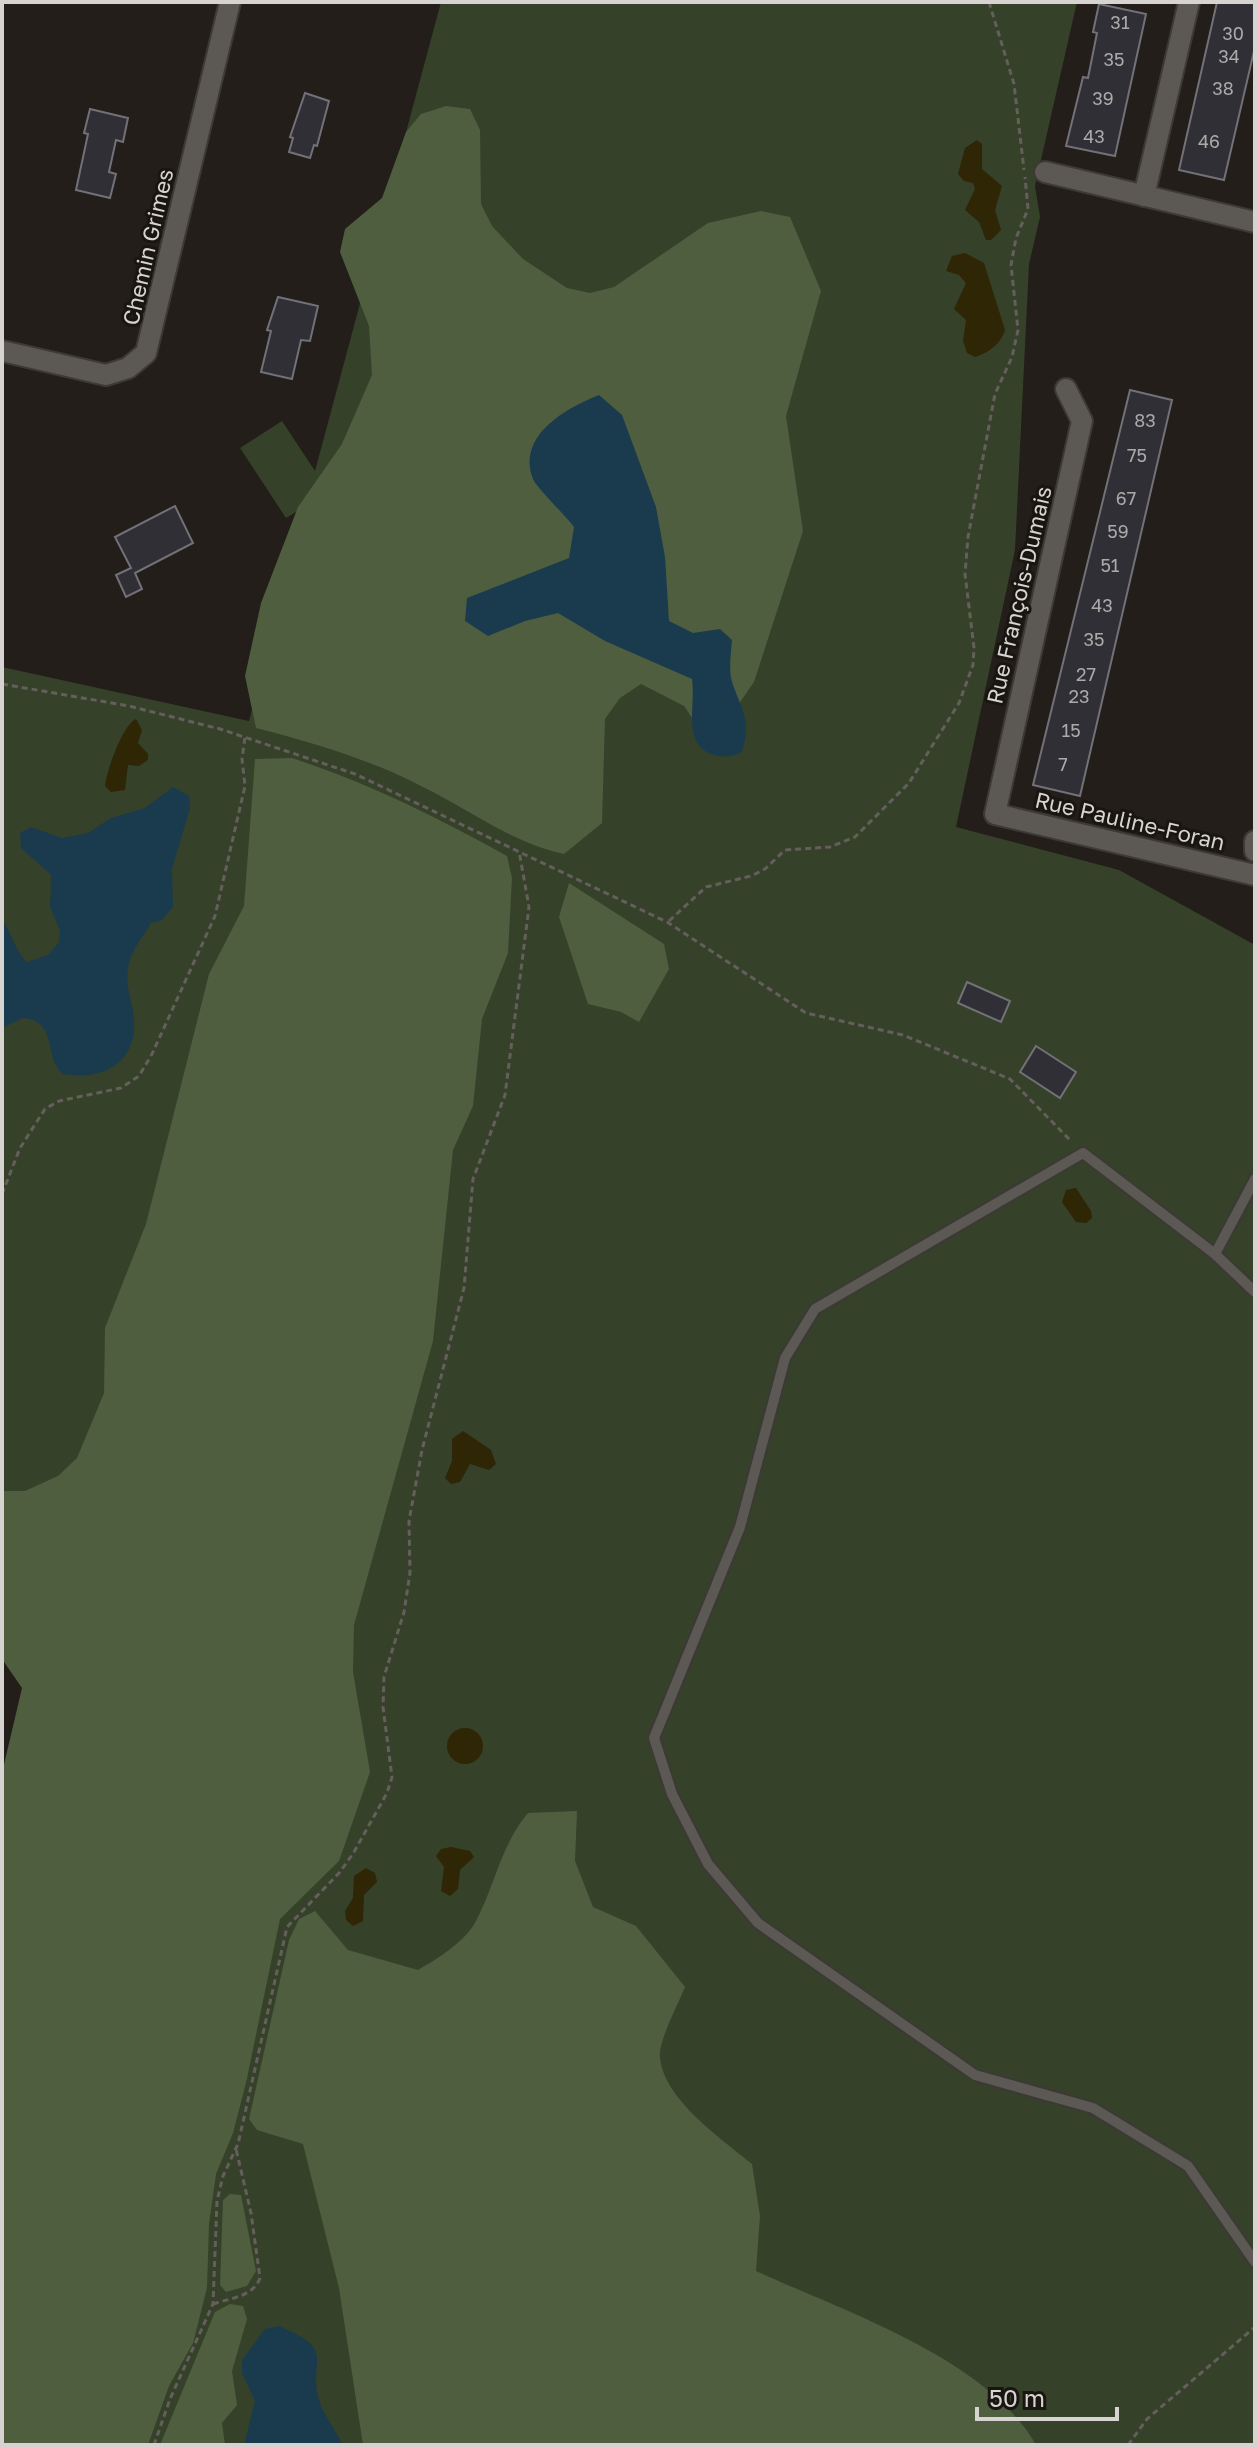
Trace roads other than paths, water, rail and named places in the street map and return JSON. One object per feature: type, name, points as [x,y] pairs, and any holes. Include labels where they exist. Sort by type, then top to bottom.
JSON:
[{"type":"street","name":"Chemin Grimes","points":[[2,351],[106,375],[128,368],[146,353],[230,2]]},
{"type":"street","points":[[1144,196],[1189,2]]},
{"type":"street","points":[[1045,172],[1255,222]]},
{"type":"street","name":"Rue François-Dumais","points":[[995,814],[1082,421],[1066,389]]},
{"type":"street","name":"Rue Pauline-Foran","points":[[995,814],[1255,875]]},
{"type":"street","points":[[1255,841],[1255,851]]},
{"type":"lane","points":[[1255,1292],[1215,1254],[1083,1153],[815,1309],[785,1358],[740,1527],[654,1738],[672,1794],[708,1864],[758,1923],[975,2075],[1093,2108],[1143,2135],[1188,2166],[1255,2262]]},
{"type":"lane","points":[[1215,1254],[1255,1179]]},
{"type":"water","points":[[599,395],[622,415],[656,507],[665,557],[669,621],[693,633],[720,629],[732,640],[731,680],[746,724],[745,741],[742,752],[738,754],[711,754],[696,741],[692,722],[692,679],[605,641],[558,613],[525,621],[488,636],[465,621],[467,598],[569,558],[574,527],[533,479],[530,464],[532,450],[538,437],[559,416]]},
{"type":"water","points":[[173,787],[189,796],[190,808],[172,869],[173,907],[162,920],[151,923],[129,962],[127,981],[134,1018],[130,1047],[115,1066],[104,1071],[91,1075],[63,1074],[53,1059],[42,1026],[23,1018],[2,1028],[2,920],[27,962],[48,955],[59,942],[60,931],[50,907],[51,875],[21,848],[20,833],[31,827],[62,838],[88,833],[111,818],[145,808]]},
{"type":"water","points":[[279,2326],[309,2342],[315,2350],[319,2400],[342,2445],[244,2445],[255,2401],[242,2373],[242,2360],[265,2329]]}]
